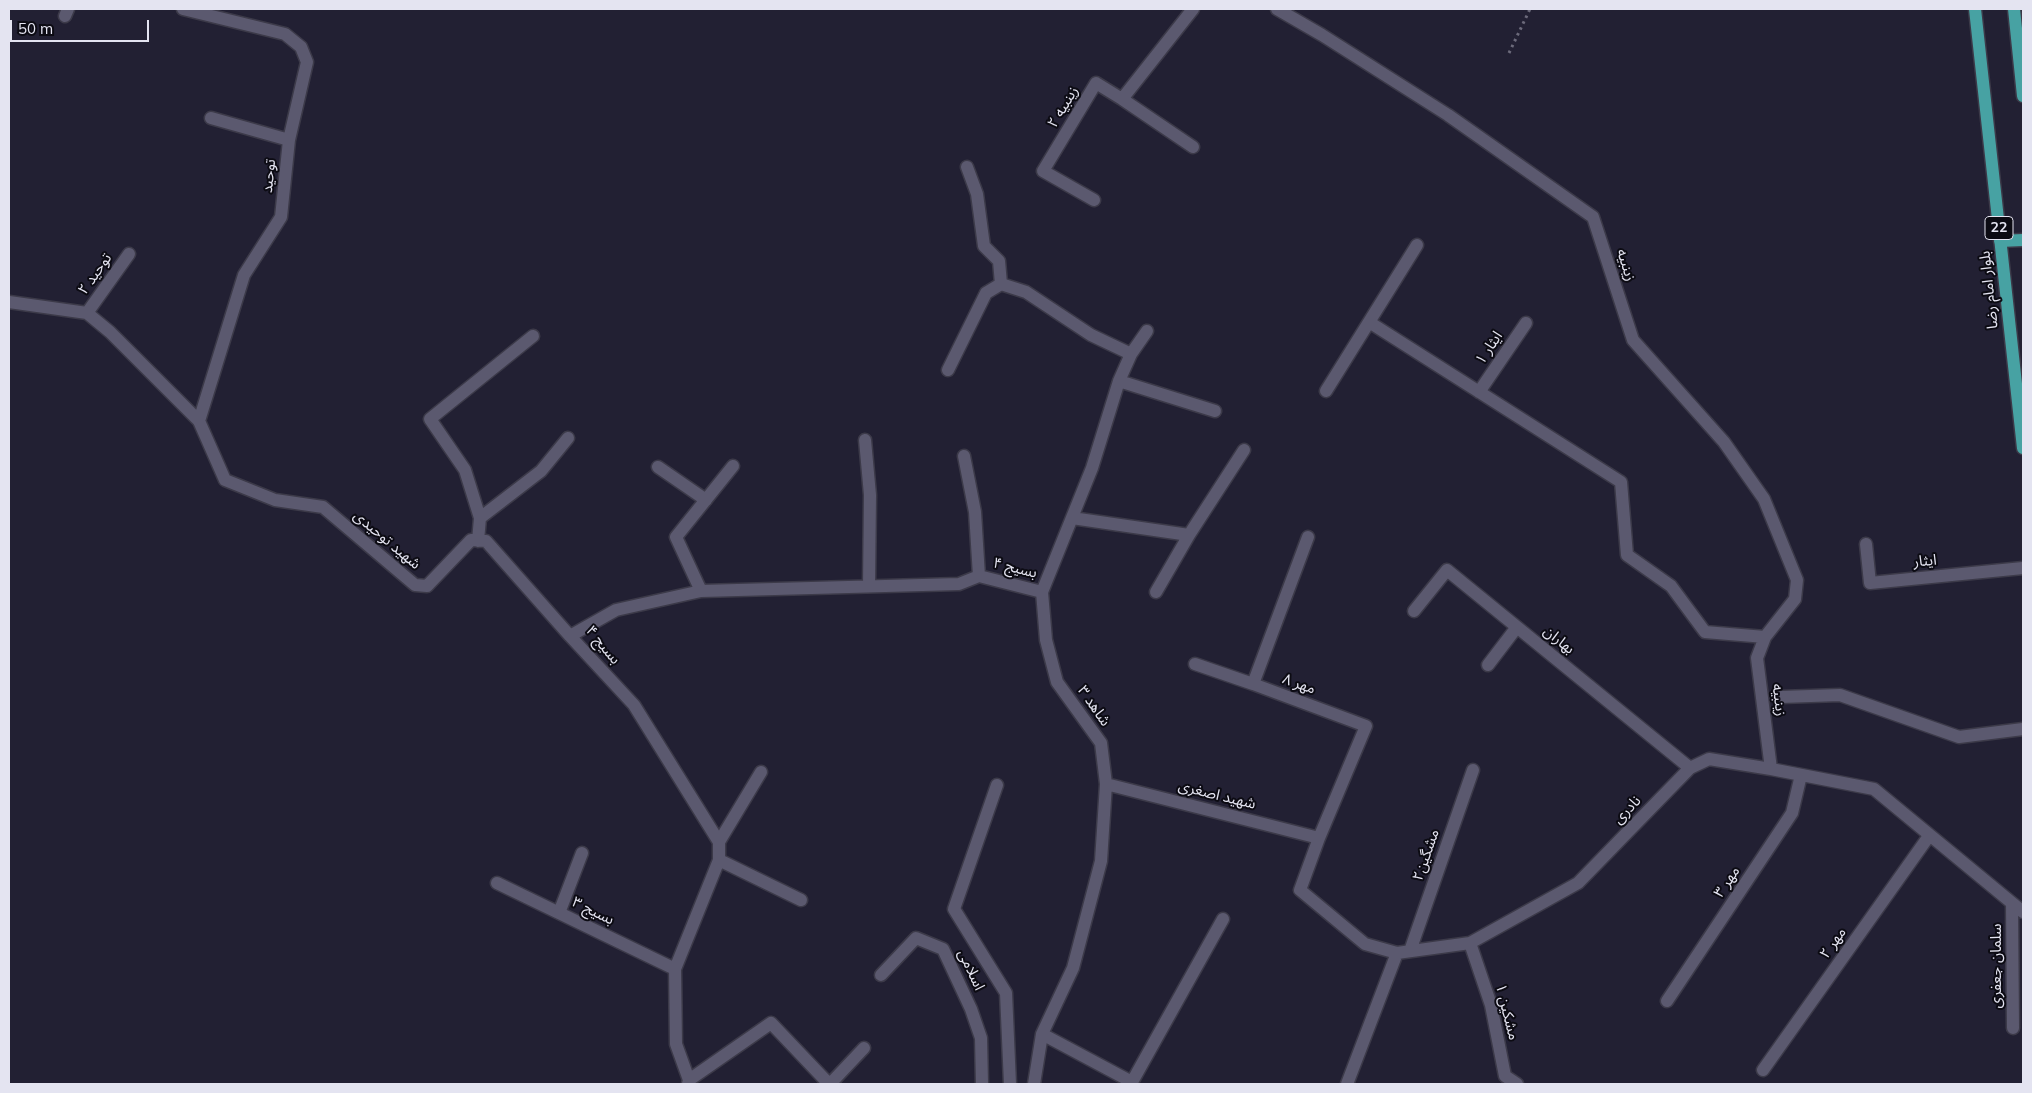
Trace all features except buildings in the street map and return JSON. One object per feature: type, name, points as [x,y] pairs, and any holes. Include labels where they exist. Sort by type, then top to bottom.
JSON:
[{"type":"main road","name":"بلوار امام رضا","points":[[1975,9],[2023,448]]},
{"type":"main road","points":[[2014,9],[2020,40],[2023,96]]},
{"type":"main road","points":[[2000,241],[2023,240]]},
{"type":"street","name":"توحید","points":[[183,9],[285,34],[301,47],[306,62],[289,140],[281,218],[244,275],[199,421]]},
{"type":"street","points":[[1192,9],[1122,99],[1194,147]]},
{"type":"street","name":"زینبیه","points":[[1277,9],[1391,77],[1593,217],[1634,340],[1724,442],[1764,499],[1797,580],[1795,599],[1765,637],[1757,658],[1771,769]]},
{"type":"street","name":"زینبیه ۲","points":[[1094,200],[1043,171],[1096,83],[1122,99]]},
{"type":"street","points":[[211,118],[289,140]]},
{"type":"street","points":[[967,167],[977,194],[984,246],[999,261],[1001,284]]},
{"type":"street","points":[[1326,391],[1417,245]]},
{"type":"street","name":"توحید ۲","points":[[87,313],[129,254]]},
{"type":"street","points":[[948,370],[986,293],[1001,284],[1026,292],[1091,335],[1131,354]]},
{"type":"street","points":[[9,302],[87,313],[110,332],[199,421]]},
{"type":"street","points":[[1369,322],[1621,482],[1627,555],[1671,586],[1705,632],[1765,637]]},
{"type":"street","name":"ایثار ۱","points":[[1479,392],[1526,323]]},
{"type":"street","name":"شاهد ۳","points":[[1034,1084],[1042,1034],[1073,968],[1101,861],[1106,784],[1101,743],[1057,682],[1046,640],[1042,592],[1092,468],[1119,381],[1131,354],[1147,331]]},
{"type":"street","points":[[534,336],[430,419],[465,470],[480,518],[478,541],[486,541],[570,636]]},
{"type":"street","points":[[1119,381],[1215,411]]},
{"type":"street","name":"شهید توحیدی","points":[[199,421],[225,480],[275,500],[323,507],[415,585],[427,586],[471,540],[478,541]]},
{"type":"street","points":[[480,518],[542,471],[568,438]]},
{"type":"street","points":[[865,440],[870,495],[868,586]]},
{"type":"street","points":[[1156,592],[1244,450]]},
{"type":"street","points":[[964,456],[976,512],[979,576]]},
{"type":"street","points":[[700,591],[676,538],[733,466]]},
{"type":"street","points":[[658,467],[706,500]]},
{"type":"street","points":[[1072,518],[1190,535]]},
{"type":"street","points":[[1195,664],[1253,684],[1308,536]]},
{"type":"street","name":"ایثار","points":[[1866,544],[1870,583],[2023,568]]},
{"type":"street","name":"بهاران","points":[[1414,611],[1447,570],[1690,768]]},
{"type":"street","name":"بسیج ۴","points":[[689,1082],[676,1044],[676,969],[720,860],[719,842],[634,705],[570,636],[616,610],[700,591],[959,584],[979,576],[1042,592]]},
{"type":"street","points":[[1488,665],[1517,627]]},
{"type":"street","name":"مهر ۸","points":[[1253,684],[1366,726],[1319,838]]},
{"type":"street","points":[[1781,697],[1840,695],[1959,737],[2023,728]]},
{"type":"street","name":"نادری","points":[[1319,838],[1300,890],[1365,944],[1403,952],[1470,943],[1578,883],[1690,768],[1709,760],[1771,769],[1874,789],[2023,912]]},
{"type":"street","name":"مشگین۲","points":[[1347,1084],[1403,952],[1473,770]]},
{"type":"street","points":[[719,842],[761,772]]},
{"type":"street","name":"مهر ۳","points":[[1667,1001],[1792,813],[1801,775]]},
{"type":"street","name":"شهید اصغری","points":[[1106,784],[1319,838]]},
{"type":"street","points":[[997,785],[954,909],[1006,993],[1010,1084]]},
{"type":"street","name":"مهر ۲","points":[[1764,1070],[1929,836]]},
{"type":"street","points":[[559,913],[582,853]]},
{"type":"street","points":[[720,860],[801,900]]},
{"type":"street","name":"بسیج ۳","points":[[497,883],[676,969]]},
{"type":"street","name":"سلمان جعفری","points":[[2012,904],[2013,1028]]},
{"type":"street","points":[[1042,1034],[1132,1082],[1223,919]]},
{"type":"street","name":"اسلامی","points":[[881,975],[916,938],[943,949],[971,1008],[981,1038],[982,1084]]},
{"type":"street","name":"مشکین ۱","points":[[1470,943],[1491,1005],[1505,1076],[1517,1084]]},
{"type":"street","points":[[689,1082],[771,1023],[829,1084],[864,1048]]},
{"type":"path","points":[[1508,53],[1530,9]]}]
